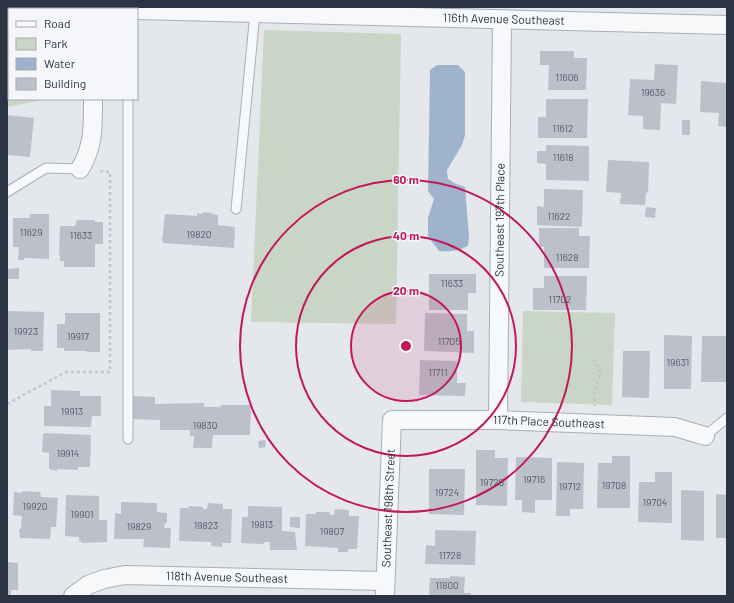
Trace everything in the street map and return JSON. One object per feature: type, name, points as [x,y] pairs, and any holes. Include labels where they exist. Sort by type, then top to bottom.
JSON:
[{"type":"street","points":[[7,7],[42,8]]},
{"type":"street","name":"116th Avenue Southeast","points":[[138,10],[727,25]]},
{"type":"street","name":"Southeast 197th Place","points":[[498,420],[502,19]]},
{"type":"street","points":[[80,169],[90,148],[93,127],[93,100]]},
{"type":"street","name":"117th Place Southeast","points":[[392,420],[498,420],[675,427],[705,436]]},
{"type":"street","name":"Southeast 198th Street","points":[[385,589],[392,420]]},
{"type":"street","name":"118th Avenue Southeast","points":[[73,596],[88,585],[104,579],[125,575],[385,589]]},
{"type":"lane","points":[[236,209],[255,13]]},
{"type":"lane","points":[[128,100],[128,439]]},
{"type":"lane","points":[[7,192],[46,168],[80,169]]},
{"type":"lane","points":[[705,436],[727,418]]},
{"type":"path","points":[[7,404],[66,372],[110,372],[110,172],[80,169]]},
{"type":"path","points":[[593,359],[600,371],[594,393],[596,424]]},
{"type":"green space","points":[[264,30],[401,34],[396,324],[251,322]]},
{"type":"green space","points":[[8,35],[8,100],[42,100],[7,107]]},
{"type":"green space","points":[[523,311],[615,313],[612,405],[521,402]]},
{"type":"water","points":[[437,65],[458,65],[465,72],[465,135],[462,145],[447,170],[448,179],[465,187],[469,237],[468,246],[451,251],[439,251],[428,236],[428,218],[434,199],[428,191],[430,70]]},
{"type":"building","points":[[540,51],[574,51],[574,58],[587,58],[586,90],[548,90],[549,65],[540,65]]},
{"type":"building","points":[[655,64],[678,65],[676,104],[661,103],[660,130],[643,129],[643,116],[628,115],[630,79],[654,80]]},
{"type":"building","points":[[701,81],[726,83],[727,127],[718,126],[719,113],[700,112]]},
{"type":"building","points":[[546,99],[588,99],[587,138],[538,138],[538,117],[546,117]]},
{"type":"building","points":[[7,115],[34,118],[30,157],[7,155]]},
{"type":"building","points":[[682,120],[690,120],[690,135],[682,135]]},
{"type":"building","points":[[546,145],[589,146],[589,181],[546,180],[546,164],[537,163],[537,151],[546,151]]},
{"type":"building","points":[[608,160],[649,162],[648,193],[646,192],[645,205],[620,204],[621,193],[606,192]]},
{"type":"building","points":[[544,189],[583,190],[582,227],[537,225],[537,206],[544,207]]},
{"type":"building","points":[[646,207],[656,208],[655,218],[645,217]]},
{"type":"building","points":[[203,212],[218,215],[218,225],[235,227],[234,248],[163,243],[165,214],[197,216],[197,213],[202,214]]},
{"type":"building","points":[[30,214],[49,214],[49,259],[24,258],[24,260],[18,260],[19,247],[13,247],[13,218],[30,218]]},
{"type":"building","points":[[77,220],[95,220],[95,222],[103,222],[103,244],[95,244],[95,267],[64,267],[64,261],[60,261],[60,226],[75,226]]},
{"type":"building","points":[[539,228],[579,228],[579,236],[590,236],[589,268],[544,268],[544,247],[539,247]]},
{"type":"building","points":[[19,268],[19,279],[7,279],[7,269]]},
{"type":"building","points":[[429,274],[476,274],[476,293],[468,293],[468,310],[429,310]]},
{"type":"building","points":[[544,276],[587,276],[586,310],[533,310],[533,288],[544,288]]},
{"type":"building","points":[[8,311],[44,312],[43,351],[31,351],[31,349],[7,350]]},
{"type":"building","points":[[65,313],[100,313],[100,352],[64,351],[64,348],[57,348],[57,324],[65,324]]},
{"type":"building","points":[[425,313],[467,314],[467,331],[474,331],[474,353],[424,351]]},
{"type":"building","points":[[664,335],[692,336],[691,389],[664,389]]},
{"type":"building","points":[[702,336],[727,336],[727,382],[701,382]]},
{"type":"building","points":[[623,351],[650,351],[649,398],[622,397]]},
{"type":"building","points":[[420,360],[457,361],[457,383],[466,383],[465,396],[419,395]]},
{"type":"building","points":[[51,390],[80,391],[80,396],[101,396],[101,416],[92,416],[91,427],[44,426],[44,406],[51,406]]},
{"type":"building","points":[[133,396],[155,397],[155,404],[204,403],[204,407],[221,407],[221,405],[251,405],[250,435],[213,435],[212,448],[193,448],[194,436],[190,436],[190,430],[160,430],[160,420],[133,419]]},
{"type":"building","points":[[43,434],[91,435],[90,467],[78,467],[78,470],[57,469],[57,471],[49,469],[49,453],[42,452]]},
{"type":"building","points":[[265,440],[266,447],[259,448],[258,441]]},
{"type":"building","points":[[476,450],[495,450],[495,458],[508,458],[507,506],[476,505]]},
{"type":"building","points":[[612,456],[630,456],[630,508],[597,508],[598,463],[612,463]]},
{"type":"building","points":[[516,457],[552,458],[552,500],[535,500],[535,513],[522,512],[522,500],[515,500]]},
{"type":"building","points":[[557,462],[584,463],[583,509],[570,509],[570,516],[556,516]]},
{"type":"building","points":[[429,469],[465,469],[464,515],[429,514]]},
{"type":"building","points":[[655,472],[672,472],[672,523],[638,522],[639,482],[655,482]]},
{"type":"building","points":[[681,490],[704,491],[704,541],[681,540]]},
{"type":"building","points":[[22,491],[40,492],[41,497],[58,498],[56,527],[51,527],[50,539],[20,538],[19,529],[21,529],[22,516],[13,515],[14,492],[22,493]]},
{"type":"building","points":[[716,494],[727,495],[727,538],[716,538]]},
{"type":"building","points":[[66,495],[99,496],[99,520],[107,520],[107,542],[81,543],[81,541],[79,541],[79,537],[65,536]]},
{"type":"building","points":[[121,502],[157,503],[157,512],[167,513],[167,523],[165,523],[164,528],[171,528],[170,548],[143,547],[144,539],[114,539],[115,513],[121,514]]},
{"type":"building","points":[[208,503],[223,504],[223,509],[232,509],[231,543],[222,543],[222,547],[211,546],[211,542],[179,541],[180,508],[189,508],[189,506],[203,507],[203,509],[207,509]]},
{"type":"building","points":[[248,506],[282,507],[282,531],[295,532],[297,550],[270,550],[270,542],[264,542],[264,544],[241,543],[242,517],[248,517]]},
{"type":"building","points":[[335,509],[349,510],[349,516],[359,516],[357,549],[348,549],[348,552],[338,552],[338,548],[305,546],[306,514],[330,512],[330,515],[334,515]]},
{"type":"building","points":[[290,517],[300,517],[300,528],[290,527]]},
{"type":"building","points":[[435,530],[476,531],[475,565],[425,564],[426,545],[435,546]]},
{"type":"building","points":[[7,562],[18,563],[18,590],[11,590],[11,596],[7,596]]},
{"type":"building","points":[[450,576],[465,577],[464,593],[471,593],[471,596],[429,596],[430,578],[450,578]]}]
